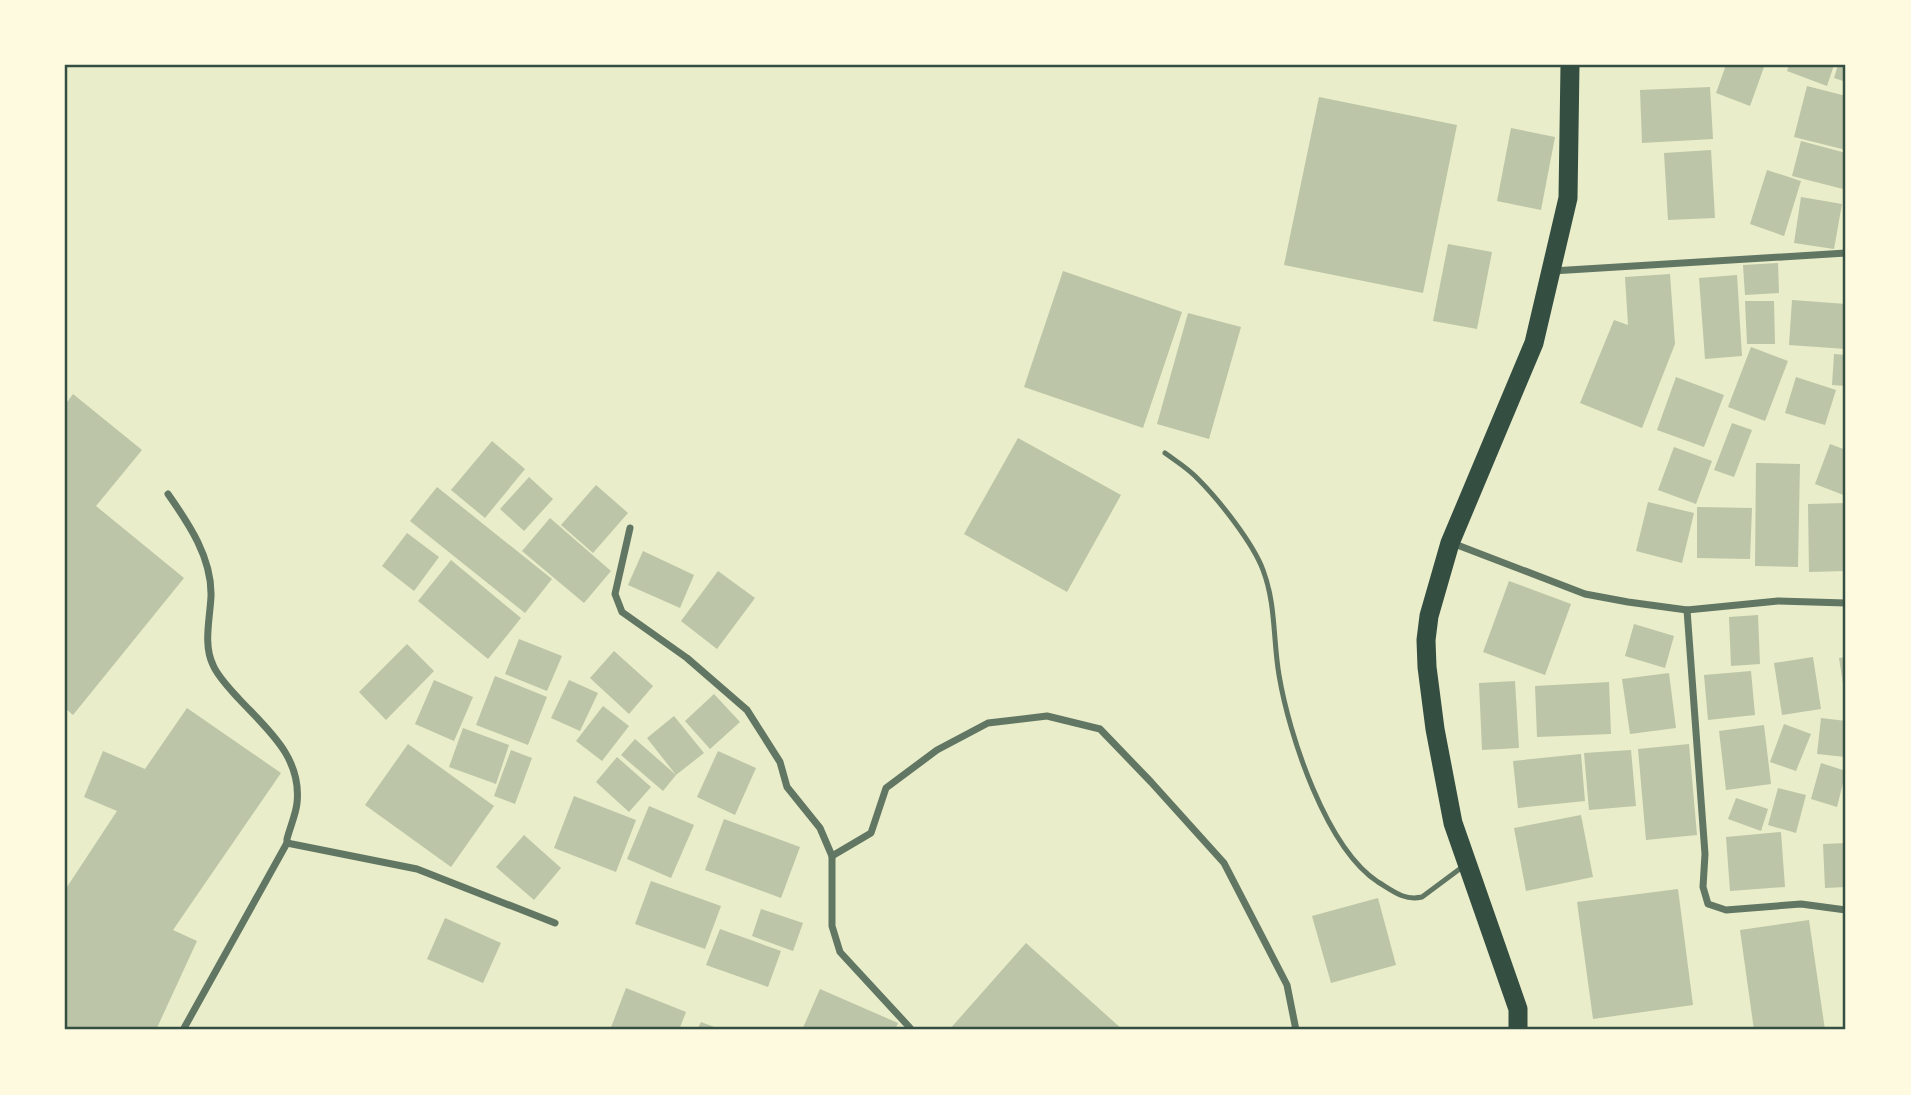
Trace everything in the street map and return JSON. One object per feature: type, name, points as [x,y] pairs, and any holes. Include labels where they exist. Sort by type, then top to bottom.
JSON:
[{"type":"highway","points":[[1518,1030],[1518,1009],[1453,823],[1435,729],[1426,640],[1429,616],[1450,543],[1534,343],[1568,198],[1570,65]]},
{"type":"street","points":[[1551,271],[1846,253]]},
{"type":"street","points":[[168,494],[187,522],[206,562],[211,594],[208,648],[213,666],[232,691],[283,746],[296,771],[297,804],[287,843],[183,1030]]},
{"type":"street","points":[[629,528],[615,594],[622,612],[687,658],[747,710],[780,762],[787,787],[820,828],[832,856],[832,926],[840,952],[912,1030]]},
{"type":"street","points":[[1450,543],[1585,594],[1687,610],[1778,601],[1846,603]]},
{"type":"street","points":[[1687,610],[1705,854],[1703,887],[1708,904],[1726,910],[1801,904],[1846,910]]},
{"type":"street","points":[[832,856],[871,833],[886,788],[937,750],[988,723],[1047,716],[1100,729],[1224,863],[1287,985],[1296,1030]]},
{"type":"street","points":[[287,843],[417,869],[555,923]]},
{"type":"lane","points":[[1165,453],[1198,479],[1251,544],[1263,570],[1273,607],[1279,674],[1293,732],[1326,821],[1358,866],[1403,898],[1414,899],[1422,897],[1467,863]]},
{"type":"building","points":[[1726,65],[1764,67],[1750,106],[1716,93]]},
{"type":"building","points":[[1789,65],[1834,65],[1827,86],[1787,71]]},
{"type":"building","points":[[1838,65],[1846,65],[1846,82],[1834,78]]},
{"type":"building","points":[[1807,86],[1846,96],[1846,150],[1794,137]]},
{"type":"building","points":[[1710,87],[1713,139],[1642,143],[1640,90]]},
{"type":"building","points":[[1319,97],[1457,125],[1423,293],[1284,265]]},
{"type":"building","points":[[1511,128],[1555,137],[1541,210],[1497,201]]},
{"type":"building","points":[[1801,141],[1846,153],[1843,189],[1792,176]]},
{"type":"building","points":[[1711,150],[1715,218],[1668,220],[1664,153]]},
{"type":"building","points":[[1767,170],[1801,181],[1784,236],[1750,224]]},
{"type":"building","points":[[1801,197],[1842,204],[1834,249],[1794,243]]},
{"type":"building","points":[[1448,244],[1492,252],[1477,329],[1433,321]]},
{"type":"building","points":[[1778,263],[1779,293],[1745,295],[1743,265]]},
{"type":"building","points":[[1063,271],[1182,312],[1143,428],[1024,387]]},
{"type":"building","points":[[1670,274],[1675,344],[1642,428],[1580,403],[1614,320],[1628,325],[1625,277]]},
{"type":"building","points":[[1737,275],[1742,356],[1705,359],[1699,278]]},
{"type":"building","points":[[1792,300],[1846,304],[1846,349],[1789,345]]},
{"type":"building","points":[[1745,301],[1774,301],[1775,344],[1747,344]]},
{"type":"building","points":[[1188,313],[1241,327],[1209,439],[1157,424]]},
{"type":"building","points":[[1751,347],[1788,361],[1765,421],[1728,407]]},
{"type":"building","points":[[1834,354],[1846,355],[1846,386],[1832,385]]},
{"type":"building","points":[[1676,377],[1724,395],[1704,447],[1657,430]]},
{"type":"building","points":[[1796,377],[1836,390],[1825,425],[1785,413]]},
{"type":"building","points":[[73,394],[142,450],[96,506],[184,578],[73,715],[65,708],[65,405]]},
{"type":"building","points":[[1732,423],[1752,430],[1734,477],[1714,470]]},
{"type":"building","points":[[1018,438],[1121,495],[1067,592],[964,534]]},
{"type":"building","points":[[492,441],[525,469],[485,518],[451,490]]},
{"type":"building","points":[[1830,444],[1846,450],[1846,496],[1815,484]]},
{"type":"building","points":[[1674,447],[1712,461],[1696,504],[1658,490]]},
{"type":"building","points":[[1756,463],[1800,464],[1798,567],[1755,566]]},
{"type":"building","points":[[529,477],[553,499],[524,531],[500,509]]},
{"type":"building","points":[[596,485],[628,513],[593,553],[561,525]]},
{"type":"building","points":[[437,487],[552,579],[525,613],[410,521]]},
{"type":"building","points":[[1648,502],[1694,513],[1682,563],[1636,551]]},
{"type":"building","points":[[1846,503],[1846,571],[1809,572],[1808,504]]},
{"type":"building","points":[[1697,507],[1752,508],[1750,559],[1697,558]]},
{"type":"building","points":[[550,518],[611,571],[584,603],[522,551]]},
{"type":"building","points":[[407,533],[439,557],[414,591],[382,566]]},
{"type":"building","points":[[643,551],[694,575],[680,608],[628,585]]},
{"type":"building","points":[[451,560],[521,618],[488,659],[418,601]]},
{"type":"building","points":[[718,571],[755,598],[717,649],[681,621]]},
{"type":"building","points":[[1509,581],[1571,604],[1545,675],[1483,652]]},
{"type":"building","points":[[1758,615],[1760,664],[1731,666],[1729,617]]},
{"type":"building","points":[[1634,624],[1674,636],[1665,668],[1625,656]]},
{"type":"building","points":[[519,639],[562,656],[547,691],[505,674]]},
{"type":"building","points":[[407,644],[434,671],[386,720],[359,692]]},
{"type":"building","points":[[614,651],[653,686],[629,714],[590,678]]},
{"type":"building","points":[[1813,657],[1821,709],[1782,715],[1774,663]]},
{"type":"building","points":[[1846,657],[1846,697],[1845,697],[1839,658]]},
{"type":"building","points":[[1751,671],[1755,715],[1708,720],[1704,675]]},
{"type":"building","points":[[1669,673],[1676,728],[1630,734],[1622,679]]},
{"type":"building","points":[[495,676],[547,697],[528,745],[476,725]]},
{"type":"building","points":[[434,680],[473,697],[454,741],[415,724]]},
{"type":"building","points":[[569,680],[598,693],[580,731],[551,718]]},
{"type":"building","points":[[1515,681],[1519,748],[1482,750],[1479,683]]},
{"type":"building","points":[[1609,682],[1611,734],[1537,737],[1535,686]]},
{"type":"building","points":[[714,694],[740,722],[710,749],[685,721]]},
{"type":"building","points":[[603,706],[629,726],[602,761],[576,741]]},
{"type":"building","points":[[187,708],[281,773],[173,930],[197,941],[156,1030],[65,1030],[65,890],[117,811],[84,797],[103,751],[145,769]]},
{"type":"building","points":[[674,716],[704,753],[676,775],[647,738]]},
{"type":"building","points":[[1821,718],[1846,721],[1846,757],[1817,754]]},
{"type":"building","points":[[1784,724],[1811,734],[1796,771],[1770,762]]},
{"type":"building","points":[[1764,725],[1771,784],[1726,790],[1719,731]]},
{"type":"building","points":[[463,728],[509,745],[496,784],[449,767]]},
{"type":"building","points":[[635,739],[676,775],[663,791],[621,755]]},
{"type":"building","points":[[408,744],[494,806],[451,867],[365,805]]},
{"type":"building","points":[[1689,744],[1697,835],[1646,840],[1638,749]]},
{"type":"building","points":[[511,750],[532,758],[515,804],[494,796]]},
{"type":"building","points":[[1631,750],[1636,806],[1589,810],[1584,753]]},
{"type":"building","points":[[718,751],[756,768],[735,815],[697,797]]},
{"type":"building","points":[[1581,754],[1585,801],[1518,808],[1513,761]]},
{"type":"building","points":[[617,757],[651,787],[629,812],[596,782]]},
{"type":"building","points":[[1821,763],[1846,771],[1837,807],[1811,799]]},
{"type":"building","points":[[1778,788],[1806,795],[1796,833],[1768,825]]},
{"type":"building","points":[[574,796],[636,820],[616,872],[554,848]]},
{"type":"building","points":[[1736,798],[1768,809],[1761,831],[1728,819]]},
{"type":"building","points":[[649,806],[694,825],[671,878],[627,859]]},
{"type":"building","points":[[1581,815],[1593,877],[1526,891],[1514,828]]},
{"type":"building","points":[[724,819],[800,847],[781,898],[705,870]]},
{"type":"building","points":[[1781,832],[1785,887],[1730,891],[1726,837]]},
{"type":"building","points":[[524,835],[561,868],[534,900],[496,867]]},
{"type":"building","points":[[1846,843],[1846,887],[1825,888],[1823,844]]},
{"type":"building","points":[[651,881],[721,906],[705,949],[635,924]]},
{"type":"building","points":[[1678,889],[1693,1005],[1593,1019],[1577,902]]},
{"type":"building","points":[[1378,898],[1396,965],[1331,983],[1312,916]]},
{"type":"building","points":[[761,909],[803,923],[793,951],[752,936]]},
{"type":"building","points":[[445,918],[501,943],[483,983],[427,959]]},
{"type":"building","points":[[1809,920],[1825,1030],[1754,1030],[1740,930]]},
{"type":"building","points":[[720,929],[781,951],[768,987],[706,965]]},
{"type":"building","points":[[1026,943],[1123,1030],[949,1030]]},
{"type":"building","points":[[626,988],[686,1012],[679,1030],[610,1030]]},
{"type":"building","points":[[820,989],[898,1023],[895,1030],[802,1030]]},
{"type":"building","points":[[701,1022],[722,1030],[697,1030]]}]
